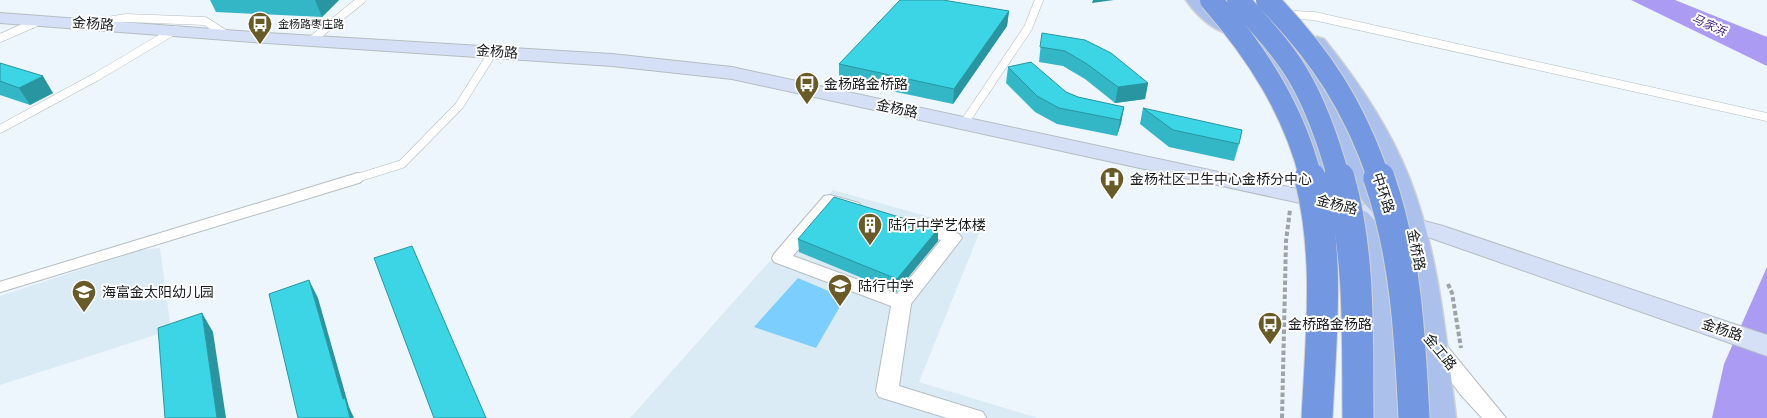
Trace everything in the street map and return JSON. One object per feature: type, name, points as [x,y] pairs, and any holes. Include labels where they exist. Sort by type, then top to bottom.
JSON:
[{"type":"highway","points":[[1211,0],[1245,39],[1282,100],[1298,135],[1311,179],[1318,223],[1321,273],[1321,334],[1333,417]]},
{"type":"highway","name":"中环路","points":[[1267,0],[1290,24],[1330,75],[1367,146],[1391,214],[1407,307],[1414,418]]},
{"type":"highway","points":[[1240,3],[1276,44],[1298,76],[1327,136],[1347,205],[1356,297],[1333,417]]},
{"type":"highway","points":[[1276,44],[1302,101],[1320,158],[1328,203],[1330,252],[1321,334]]},
{"type":"main road","points":[[1195,0],[1216,20],[1276,44],[1315,76],[1342,128],[1364,186],[1383,207],[1411,225]]},
{"type":"main road","name":"金桥路","points":[[1279,0],[1295,15],[1341,73],[1378,137],[1400,190],[1411,225],[1421,272],[1439,418]]},
{"type":"main road","points":[[1276,44],[1282,77],[1309,134],[1327,202],[1331,243],[1334,362],[1333,417]]},
{"type":"main road","points":[[1327,202],[1359,219],[1375,237],[1382,289],[1390,418]]},
{"type":"street","name":"金杨路","points":[[0,18],[676,65],[732,73],[1327,202],[1411,225],[1767,346]]},
{"type":"street","points":[[868,212],[830,200],[782,258],[901,303]]},
{"type":"street","points":[[896,220],[953,238],[901,303],[888,391],[975,418]]},
{"type":"street","name":"金工路","points":[[1382,289],[1430,338],[1468,388],[1495,418]]},
{"type":"lane","points":[[313,39],[361,0]]},
{"type":"lane","points":[[964,123],[1028,28],[1039,3],[1038,0]]},
{"type":"lane","points":[[1295,15],[1314,16],[1767,117]]},
{"type":"lane","points":[[90,24],[126,18],[205,21],[225,34]]},
{"type":"lane","points":[[0,38],[39,20]]},
{"type":"lane","points":[[0,129],[96,77],[176,30]]},
{"type":"lane","points":[[0,287],[402,164],[459,106],[493,52]]},
{"type":"shaded area","name":"陆行中学","points":[[833,190],[980,231],[919,382],[1038,418],[630,418]]},
{"type":"shaded area","name":"海富金太阳幼儿园","points":[[160,248],[171,330],[0,385],[0,296],[141,250]]},
{"type":"shaded area","points":[[798,278],[845,298],[816,348],[754,327]]},
{"type":"water","name":"马家浜","points":[[1631,0],[1675,0],[1767,37],[1767,66]]},
{"type":"water","points":[[1767,267],[1767,418],[1712,418],[1724,364]]},
{"type":"building","points":[[900,0],[943,0],[1009,11],[954,89],[839,64]]},
{"type":"building","points":[[1042,33],[1085,40],[1111,53],[1148,83],[1118,87],[1087,64],[1065,51],[1040,47]]},
{"type":"building","points":[[1031,62],[1066,92],[1078,97],[1124,107],[1120,120],[1059,108],[1037,96],[1008,67]]},
{"type":"building","points":[[0,63],[43,76],[19,88],[0,81]]},
{"type":"building","points":[[1143,108],[1242,130],[1239,144],[1173,130]]},
{"type":"building","name":"陆行中学艺体楼","points":[[834,197],[938,229],[897,279],[798,239]]},
{"type":"building","points":[[412,246],[486,418],[434,418],[374,258]]},
{"type":"building","points":[[309,280],[350,418],[298,418],[269,294]]},
{"type":"building","points":[[202,313],[217,418],[165,418],[158,328]]},
{"type":"place","name":"金杨路枣庄路","points":[[260,45]]},
{"type":"place","name":"金杨路金桥路","points":[[807,105]]},
{"type":"place","name":"金杨社区卫生中心金桥分中心","points":[[1112,200]]},
{"type":"place","name":"陆行中学艺体楼","points":[[870,246]]},
{"type":"place","name":"陆行中学","points":[[840,307]]},
{"type":"place","name":"海富金太阳幼儿园","points":[[84,313]]},
{"type":"place","name":"金桥路金杨路","points":[[1270,345]]}]
